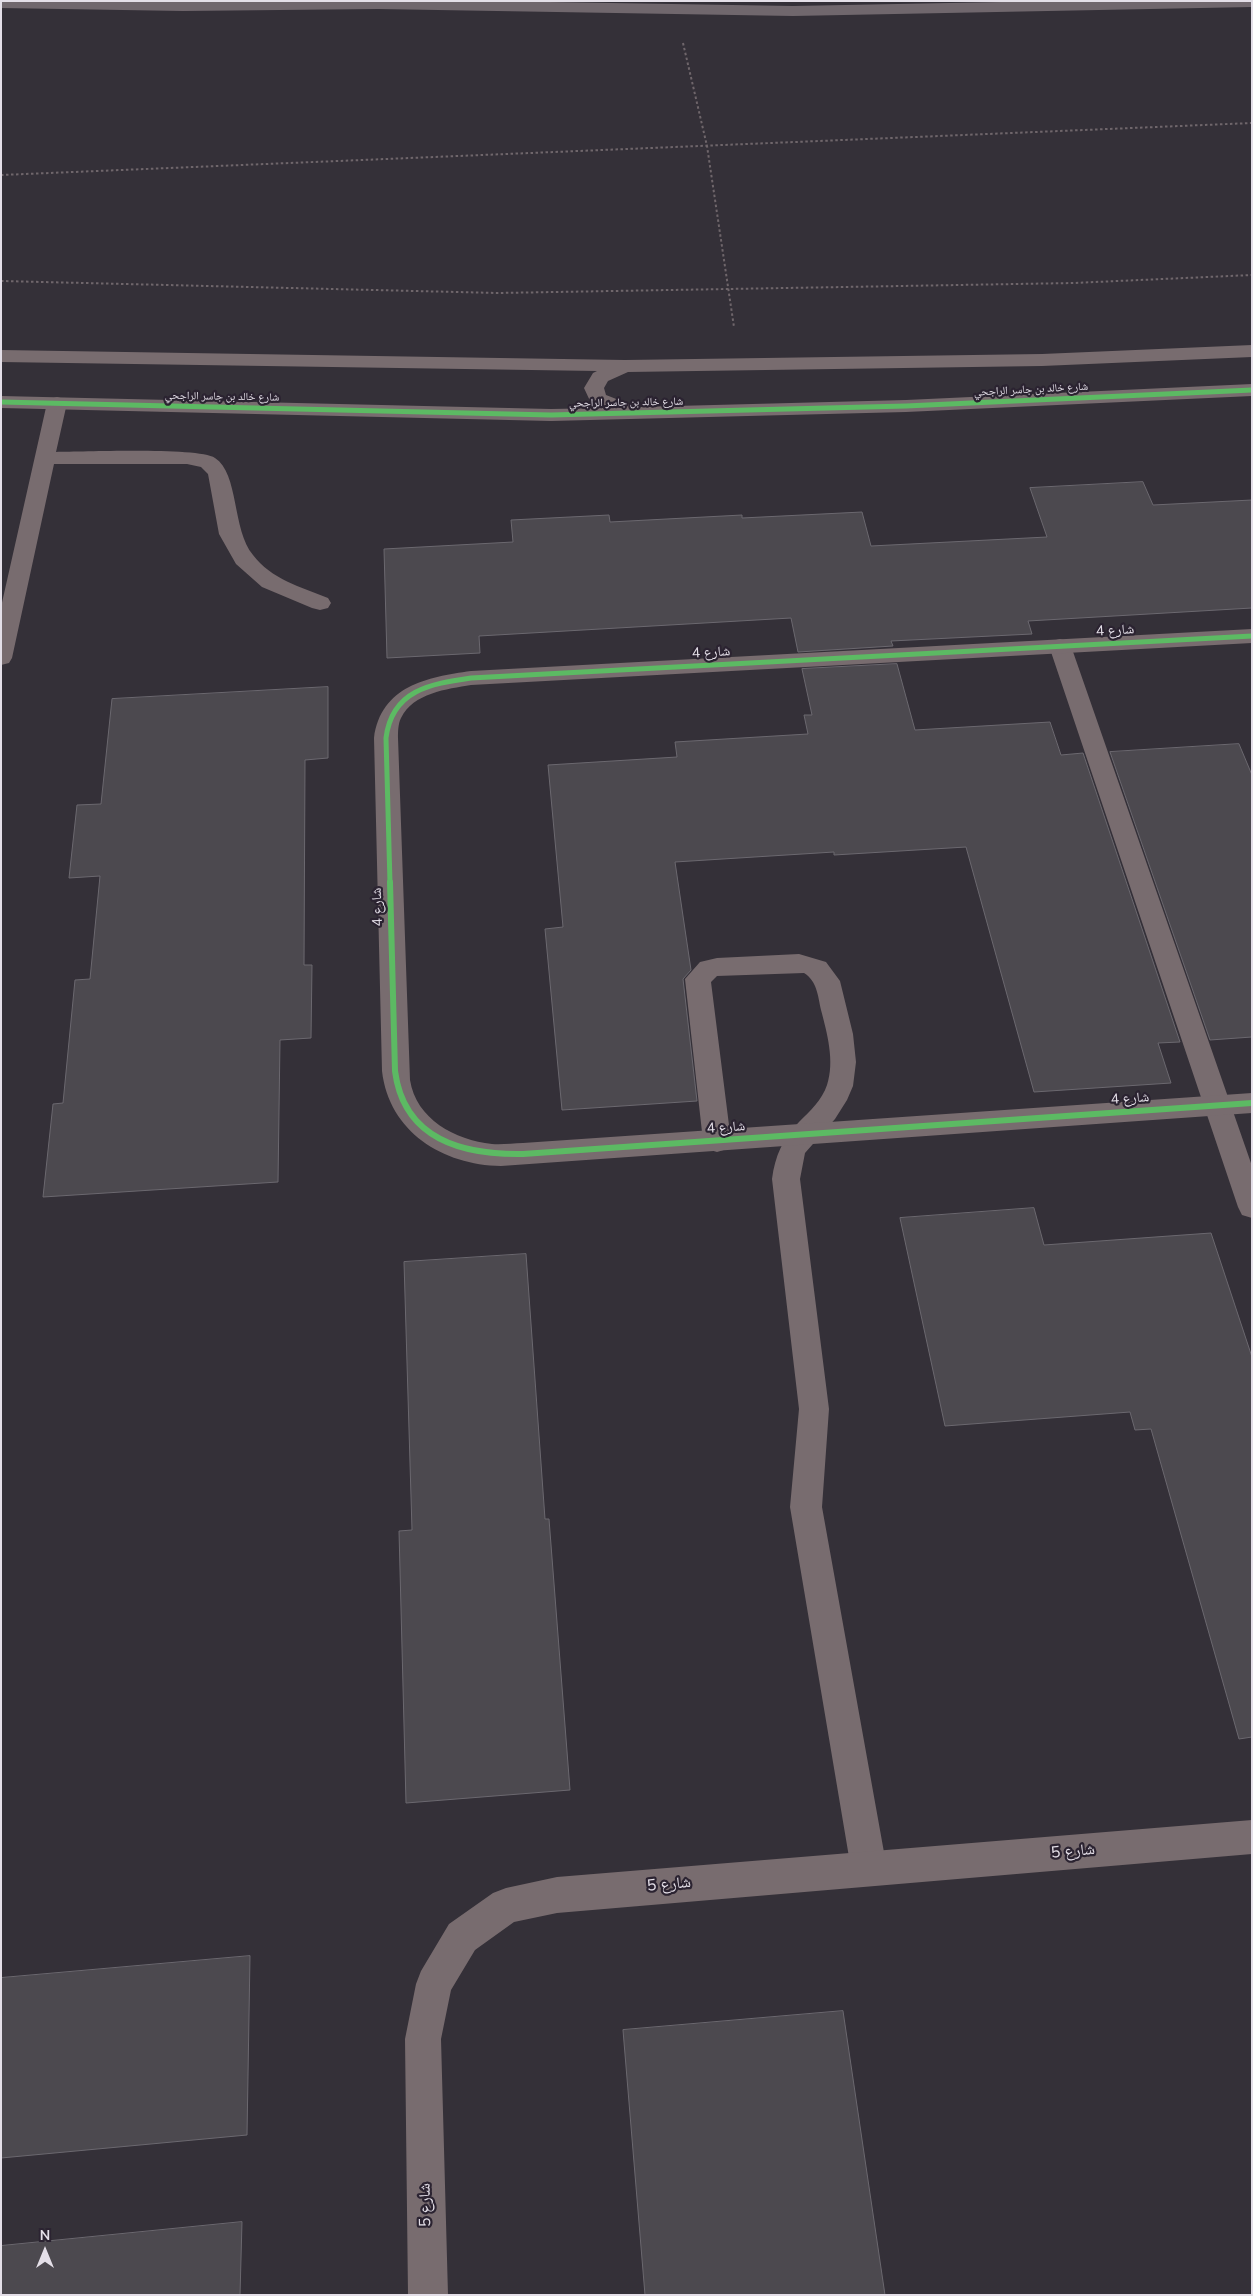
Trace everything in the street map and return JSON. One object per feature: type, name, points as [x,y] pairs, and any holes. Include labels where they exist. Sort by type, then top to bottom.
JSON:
[{"type":"highway","points":[[1,3],[183,6],[378,4],[793,12],[1252,2]]},
{"type":"street","points":[[1,356],[625,366],[1042,360],[1252,351]]},
{"type":"street","points":[[625,366],[600,377],[594,388],[598,399],[637,413]]},
{"type":"street","name":"شارع خالد بن جاسر الراجحي","points":[[1,402],[551,415],[906,406],[1252,390]]},
{"type":"street","points":[[1,658],[57,403]]},
{"type":"street","points":[[44,458],[187,458],[208,462],[218,473],[230,534],[244,559],[254,571],[270,582],[320,603]]},
{"type":"street","name":"شارع 4","points":[[1252,636],[471,678],[437,682],[408,696],[390,716],[386,738],[395,1071],[399,1095],[412,1116],[432,1135],[460,1148],[490,1154],[523,1154],[1252,1103]]},
{"type":"street","points":[[1060,646],[1252,1206]]},
{"type":"street","points":[[717,1141],[698,979],[703,974],[717,967],[805,963],[816,967],[823,973],[827,981],[840,1048],[841,1086],[832,1104],[819,1121],[802,1135],[789,1155],[786,1179],[814,1409],[814,1441],[807,1473],[806,1507],[868,1869]]},
{"type":"street","name":"شارع 5","points":[[428,2295],[423,2039],[434,1984],[462,1937],[506,1906],[557,1894],[1252,1836]]},
{"type":"path","points":[[682,38],[707,146],[740,364]]},
{"type":"path","points":[[1,175],[1252,123]]},
{"type":"path","points":[[1,282],[498,293],[1073,283],[1252,275]]},
{"type":"building","points":[[1143,482],[1153,505],[1252,500],[1252,608],[1028,621],[1032,634],[891,641],[893,646],[798,652],[791,618],[479,636],[480,653],[387,658],[384,549],[513,542],[511,520],[609,515],[610,522],[742,515],[742,518],[862,512],[871,546],[1047,537],[1030,488]]},
{"type":"building","points":[[897,664],[915,730],[1050,722],[1061,755],[1083,753],[1180,1042],[1158,1043],[1171,1083],[1034,1092],[966,847],[834,855],[834,852],[675,862],[691,970],[683,979],[697,1101],[562,1110],[545,929],[563,927],[548,765],[677,757],[675,742],[808,734],[804,715],[812,715],[802,669]]},
{"type":"building","points":[[328,687],[328,758],[305,760],[304,965],[312,965],[311,1038],[280,1040],[278,1182],[43,1197],[53,1104],[63,1103],[75,980],[90,979],[100,876],[69,878],[77,805],[101,804],[112,699]]},
{"type":"building","points":[[1239,744],[1252,775],[1252,1037],[1210,1040],[1110,752]]},
{"type":"building","points":[[1034,1208],[1044,1245],[1211,1233],[1252,1357],[1252,1737],[1239,1739],[1151,1429],[1135,1430],[1130,1412],[945,1426],[900,1218]]},
{"type":"building","points":[[526,1254],[545,1519],[549,1519],[570,1790],[406,1803],[399,1531],[412,1530],[404,1262]]},
{"type":"building","points":[[250,1956],[247,2135],[1,2158],[1,1978]]},
{"type":"building","points":[[843,2011],[885,2295],[645,2295],[623,2030]]},
{"type":"building","points":[[242,2222],[240,2295],[1,2295],[1,2246]]},
{"type":"cycle path","points":[[1,402],[551,415],[906,406],[1252,390]]},
{"type":"cycle path","points":[[1252,636],[471,678],[437,684],[416,692],[407,698],[390,717],[386,738],[395,1071],[399,1094],[413,1118],[423,1128],[448,1143],[475,1152],[488,1154],[523,1154],[1252,1103]]}]
